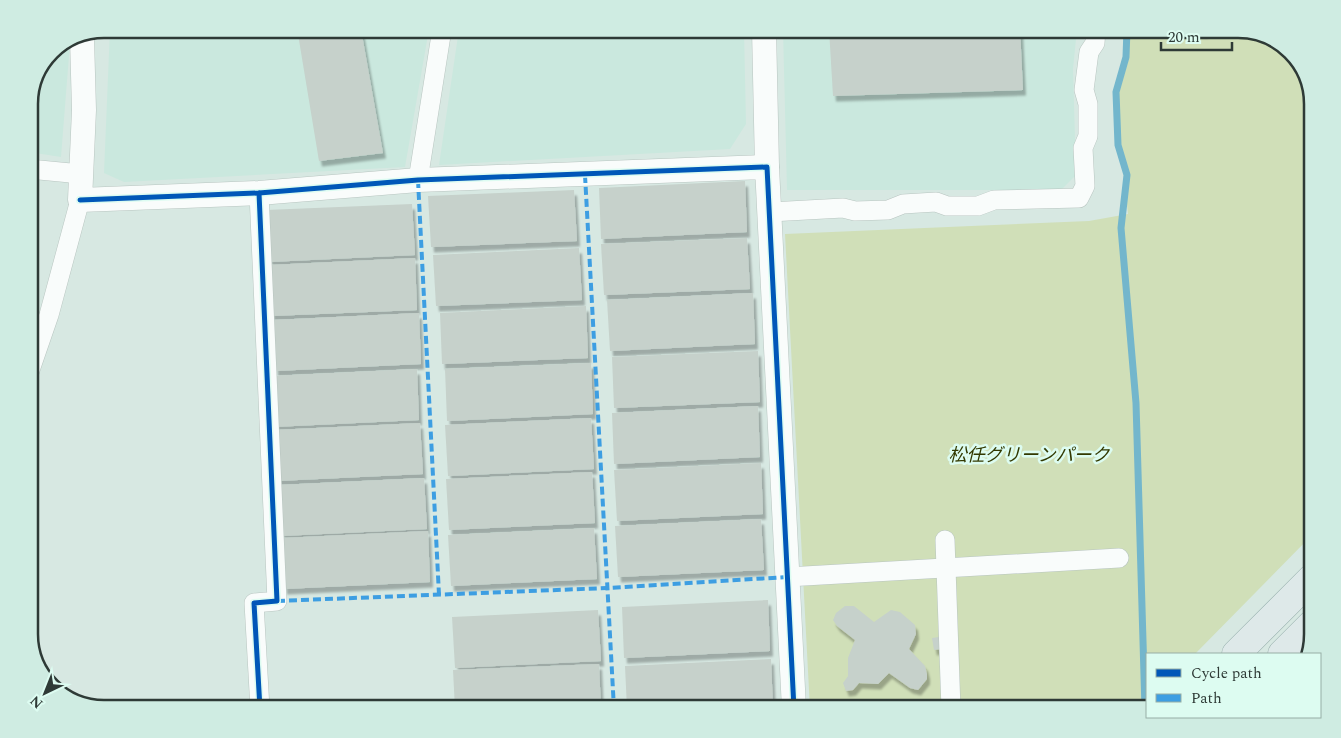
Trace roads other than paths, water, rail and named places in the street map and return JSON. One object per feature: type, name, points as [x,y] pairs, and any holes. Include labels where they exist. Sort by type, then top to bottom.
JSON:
[{"type":"main road","points":[[1237,653],[1304,586]]},
{"type":"main road","points":[[1283,653],[1304,632]]},
{"type":"street","points":[[418,180],[441,37]]},
{"type":"street","points":[[764,37],[767,167],[794,700]]},
{"type":"street","points":[[770,212],[843,208],[855,212],[888,210],[903,204],[928,202],[936,202],[947,206],[978,206],[994,200],[1080,198],[1085,186],[1083,148],[1088,136],[1088,104],[1084,90],[1089,52],[1095,43],[1095,37]]},
{"type":"street","points":[[38,347],[49,315],[80,200],[84,110],[82,41]]},
{"type":"street","points":[[80,200],[258,193],[418,180],[767,167]]},
{"type":"street","points":[[38,170],[81,174]]},
{"type":"street","points":[[258,193],[277,601],[254,603],[259,700]]},
{"type":"street","points":[[945,540],[951,700]]},
{"type":"street","points":[[787,576],[1119,558]]},
{"type":"waterway","points":[[1127,37],[1126,57],[1116,92],[1118,145],[1127,175],[1121,228],[1136,403],[1145,700]]},
{"type":"park label","name":"松任グリーンパーク","points":[[1029,455]]}]
